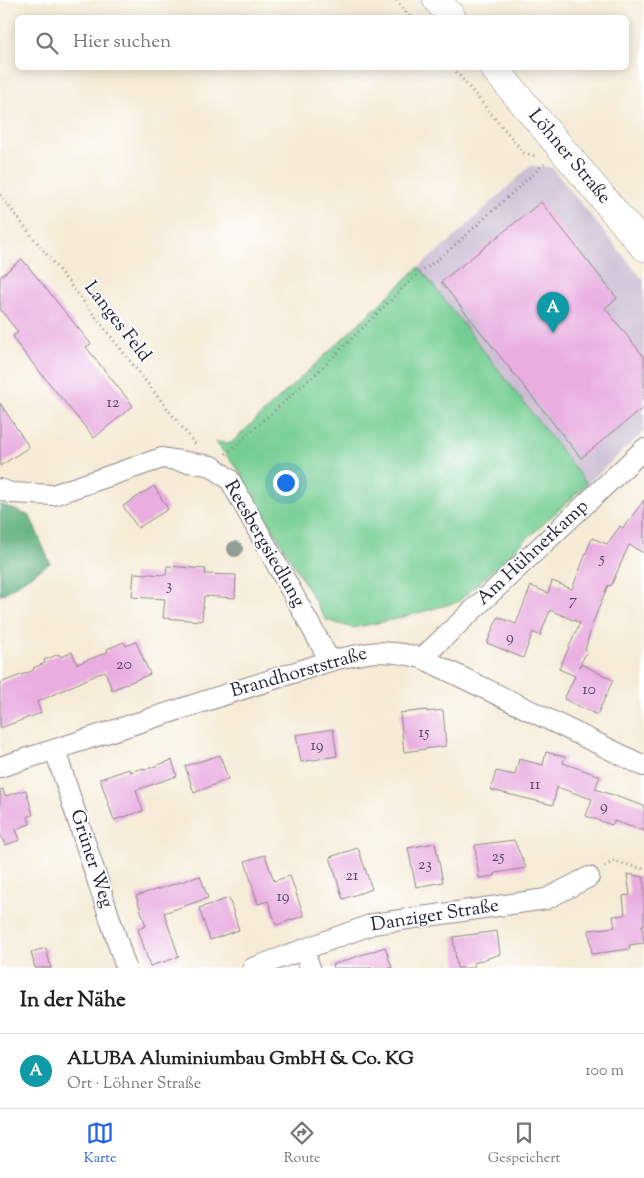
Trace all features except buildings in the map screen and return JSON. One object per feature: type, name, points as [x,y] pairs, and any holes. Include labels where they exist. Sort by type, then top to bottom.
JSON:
[{"type":"main road","points":[[437,0],[450,15]]},
{"type":"main road","name":"Löhner Straße","points":[[496,70],[644,247]]},
{"type":"street","name":"Am Hühnerkamp","points":[[422,658],[644,449]]},
{"type":"street","name":"Reesbergsiedlung","points":[[0,489],[11,493],[53,495],[162,458],[212,466],[230,480],[330,661]]},
{"type":"street","name":"Brandhorststraße","points":[[0,768],[330,661],[369,651],[397,651],[422,658],[644,766]]},
{"type":"street","name":"Grüner Weg","points":[[55,750],[126,968]]},
{"type":"street","name":"Danziger Straße","points":[[253,968],[307,959],[373,924],[546,899],[589,877]]},
{"type":"path","points":[[396,0],[408,15]]},
{"type":"path","points":[[212,466],[322,368],[411,280],[454,246],[562,149]]},
{"type":"path","name":"Langes Feld","points":[[0,196],[212,466]]},
{"type":"path","points":[[589,877],[612,861],[644,869]]},
{"type":"shaded area","points":[[530,166],[551,167],[644,281],[644,431],[587,484],[419,267],[447,244]]},
{"type":"green space","points":[[419,267],[587,484],[458,602],[396,619],[353,628],[326,620],[237,468],[215,442],[231,443]]},
{"type":"green space","points":[[0,504],[30,516],[50,563],[0,596]]},
{"type":"place","name":"ALUBA Aluminiumbau GmbH & Co. KG","points":[[553,333]]}]
